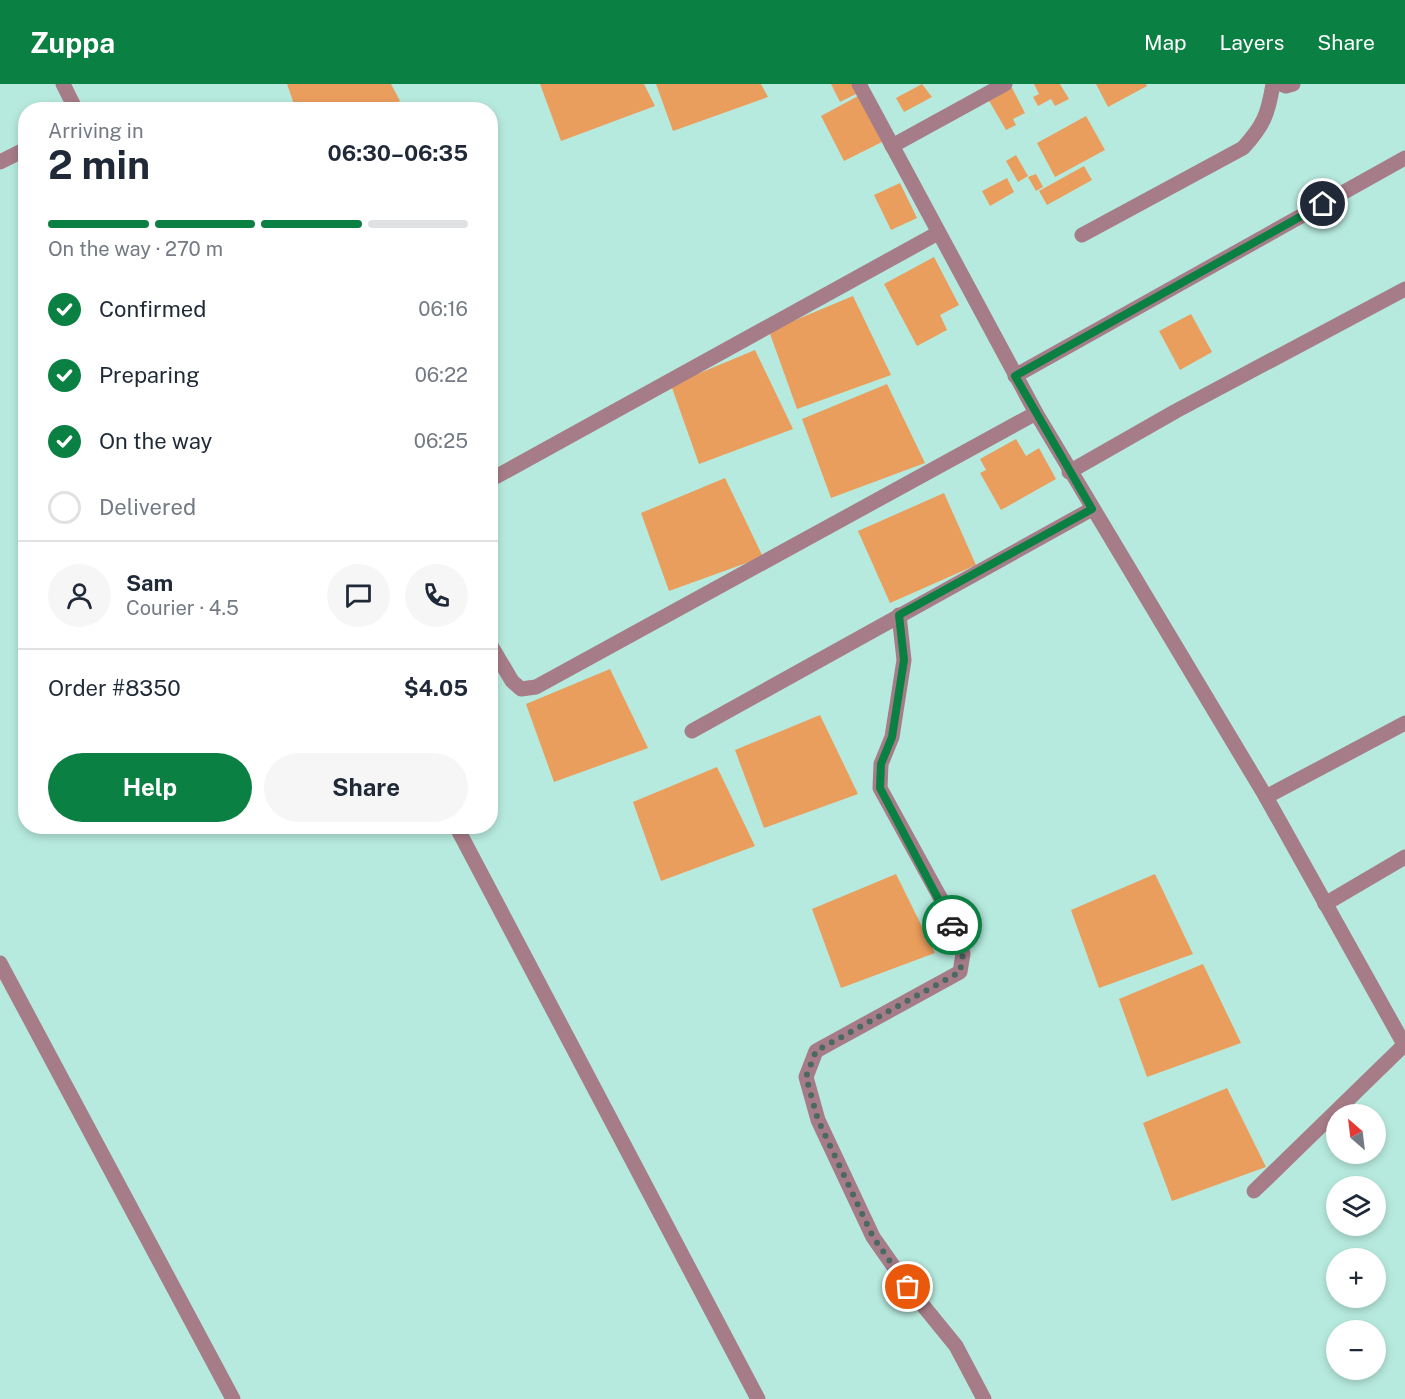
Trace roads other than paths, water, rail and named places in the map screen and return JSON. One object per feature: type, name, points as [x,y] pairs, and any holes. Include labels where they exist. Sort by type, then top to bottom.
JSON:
[{"type":"street","points":[[63,84],[72,102]]},
{"type":"street","points":[[859,84],[1069,472],[1266,797],[1403,1039],[1254,1191]]},
{"type":"street","points":[[892,146],[1005,84]]},
{"type":"street","points":[[1082,235],[1243,148],[1260,129],[1268,113],[1273,84]]},
{"type":"street","points":[[1281,84],[1286,86],[1293,84]]},
{"type":"street","points":[[0,162],[18,153]]},
{"type":"street","points":[[1015,376],[1405,158]]},
{"type":"street","points":[[498,476],[938,233]]},
{"type":"street","points":[[1069,472],[1176,411],[1405,289]]},
{"type":"street","points":[[498,657],[512,681],[521,689],[536,687],[1036,413]]},
{"type":"street","points":[[692,731],[1092,509]]},
{"type":"street","points":[[899,615],[904,660],[892,737],[881,764],[880,788],[947,910],[963,954],[960,972],[816,1051],[806,1077],[818,1120],[873,1237],[908,1287],[956,1346],[984,1399]]},
{"type":"street","points":[[1266,797],[1405,723]]},
{"type":"street","points":[[460,834],[758,1399]]},
{"type":"street","points":[[1325,904],[1405,857]]},
{"type":"street","points":[[0,963],[232,1399]]}]
